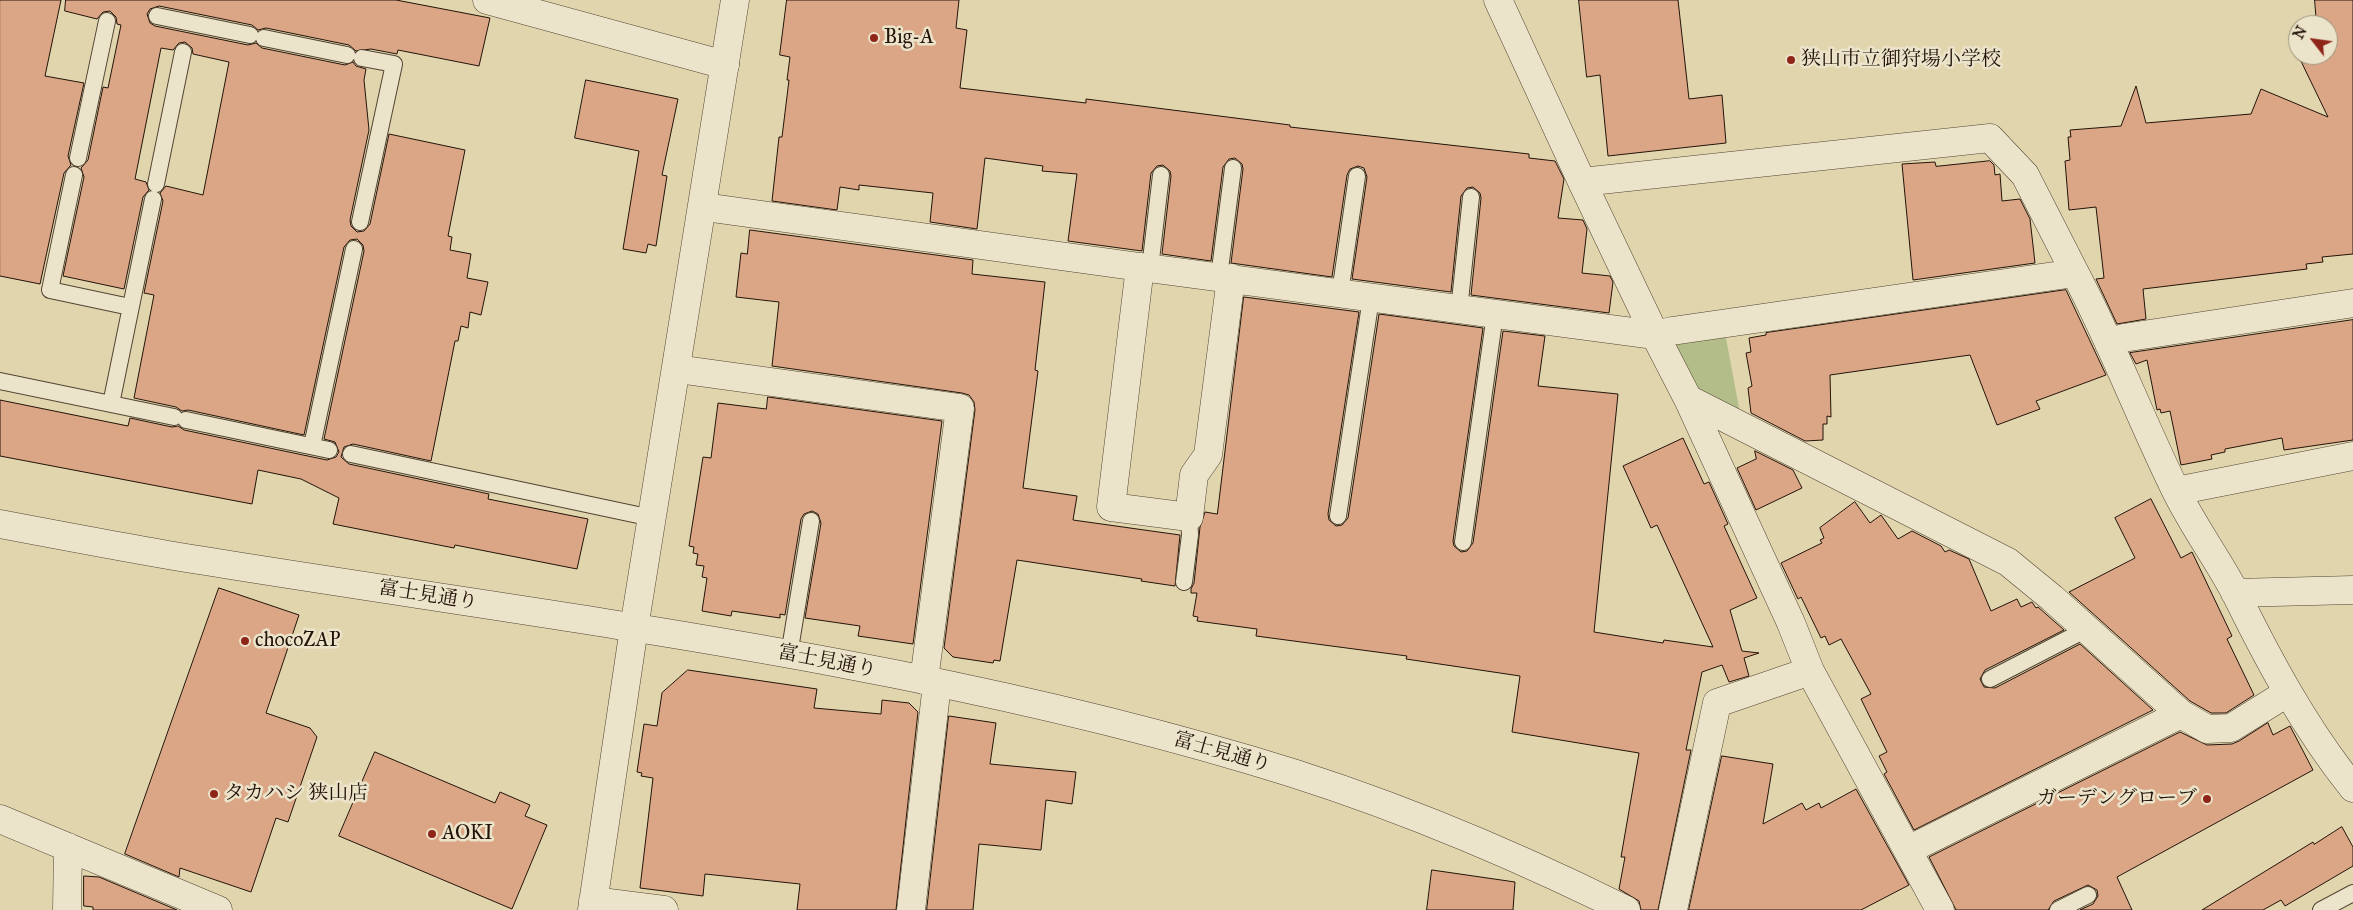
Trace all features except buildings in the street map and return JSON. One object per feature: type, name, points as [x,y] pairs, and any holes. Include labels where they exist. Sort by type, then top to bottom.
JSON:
[{"type":"street","points":[[487,0],[725,66]]},
{"type":"street","points":[[664,910],[593,905],[634,628],[736,0]]},
{"type":"street","points":[[1498,0],[1582,182],[1655,335],[1688,399],[1792,623],[1810,670],[1940,910]]},
{"type":"street","points":[[1582,182],[1990,138],[2025,175],[2075,273],[2176,491],[2235,593],[2287,693],[2328,756],[2353,788]]},
{"type":"street","points":[[704,206],[1145,268],[1655,335],[1682,329],[2075,273]]},
{"type":"street","points":[[1145,268],[1111,507],[1189,517],[1194,475],[1208,455],[1225,277]]},
{"type":"street","points":[[2108,344],[2122,338],[2353,303]]},
{"type":"street","points":[[677,369],[960,408],[931,682],[911,910]]},
{"type":"street","points":[[1688,399],[2008,562],[2052,598],[2181,714],[2207,728],[2231,728],[2287,693]]},
{"type":"street","points":[[2176,491],[2353,456]]},
{"type":"street","name":"富士見通り","points":[[0,524],[170,555],[634,628],[931,682],[1041,705],[1145,731],[1262,764],[1426,820],[1512,856],[1626,910]]},
{"type":"street","points":[[2235,593],[2353,590]]},
{"type":"street","points":[[1673,910],[1717,703],[1810,670]]},
{"type":"street","points":[[1908,850],[2181,714]]},
{"type":"street","points":[[0,819],[218,910]]},
{"type":"street","points":[[67,910],[68,847]]},
{"type":"lane","points":[[157,16],[188,28],[257,36],[394,64],[360,222]]},
{"type":"lane","points":[[78,158],[107,21]]},
{"type":"lane","points":[[111,404],[183,52]]},
{"type":"lane","points":[[1225,277],[1233,168]]},
{"type":"lane","points":[[74,174],[50,290],[130,307]]},
{"type":"lane","points":[[1145,268],[1160,175]]},
{"type":"lane","points":[[1340,293],[1357,176]]},
{"type":"lane","points":[[1458,310],[1471,197]]},
{"type":"lane","points":[[312,446],[354,249]]},
{"type":"lane","points":[[1338,516],[1370,298]]},
{"type":"lane","points":[[1463,542],[1494,314]]},
{"type":"lane","points":[[0,381],[329,450]]},
{"type":"lane","points":[[351,454],[652,518]]},
{"type":"lane","points":[[1184,582],[1190,535],[1189,517]]},
{"type":"lane","points":[[788,655],[811,520]]},
{"type":"lane","points":[[1990,679],[2086,630]]},
{"type":"lane","points":[[2321,910],[2353,893]]},
{"type":"lane","points":[[2058,910],[2088,895]]},
{"type":"green space","points":[[1725,333],[1740,413],[1684,382],[1671,355],[1682,338]]},
{"type":"place","name":"Big-A","points":[[874,38]]},
{"type":"place","name":"狭山市立御狩場小学校","points":[[1791,60]]},
{"type":"place","name":"chocoZAP","points":[[245,641]]},
{"type":"place","name":"タカハシ 狭山店","points":[[214,794]]},
{"type":"place","name":"ガーデングローブ","points":[[2207,799]]},
{"type":"place","name":"AOKI","points":[[432,834]]}]
